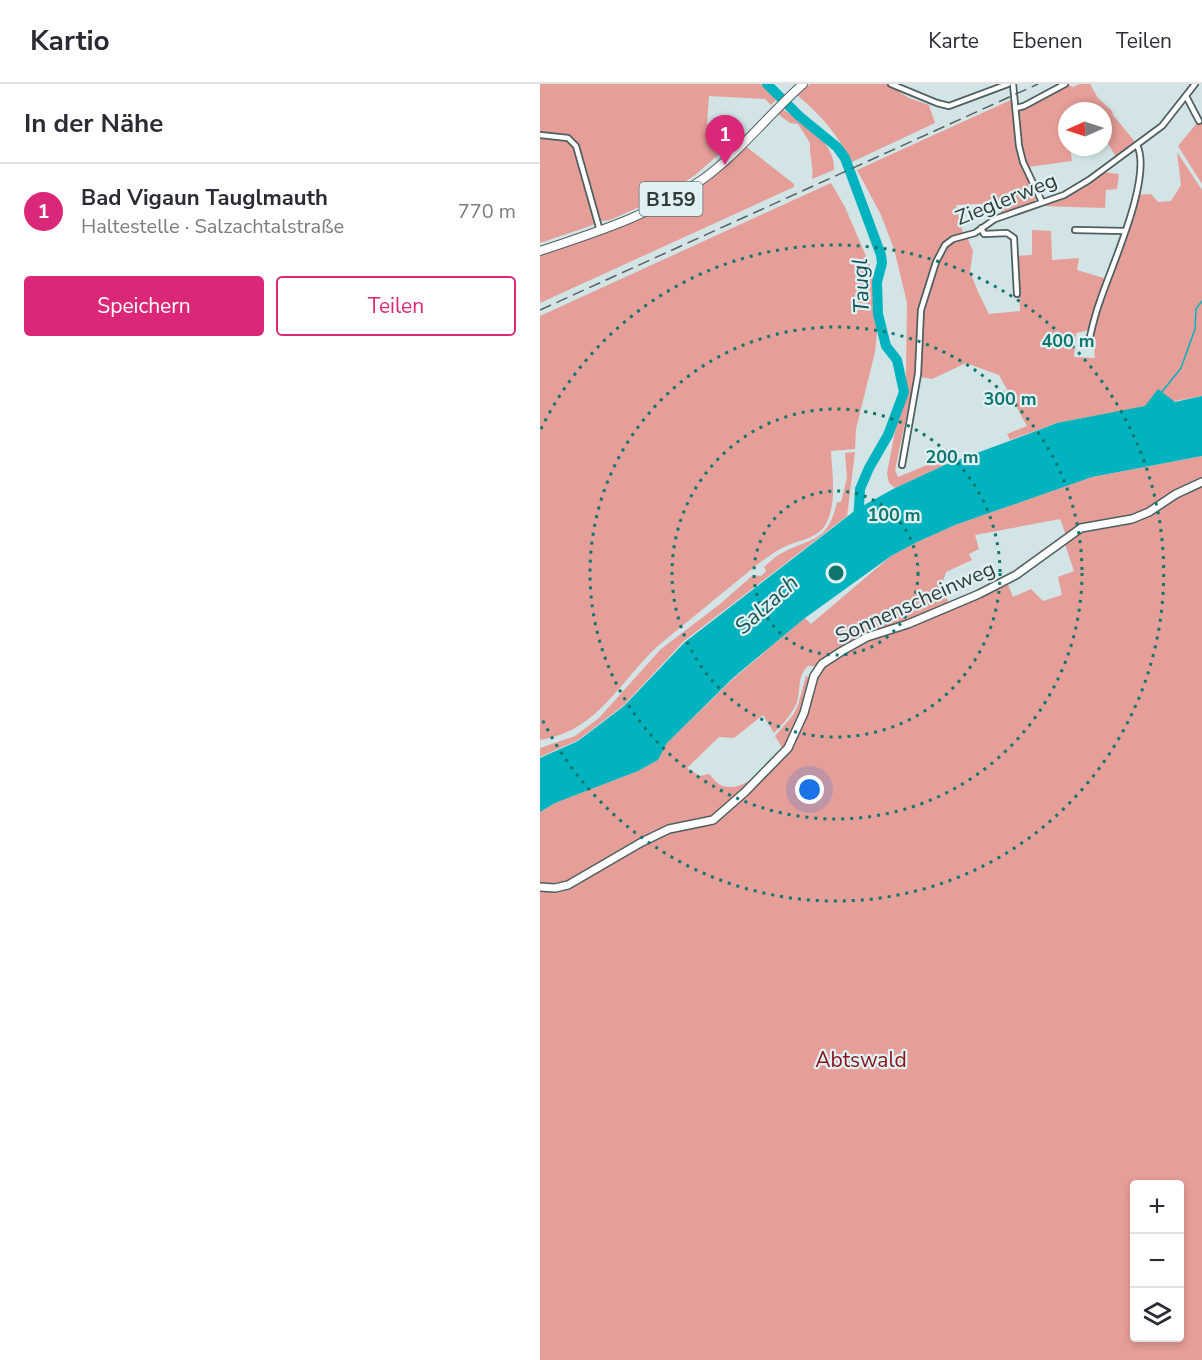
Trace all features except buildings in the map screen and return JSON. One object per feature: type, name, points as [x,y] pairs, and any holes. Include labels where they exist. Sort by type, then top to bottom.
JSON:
[{"type":"main road","name":"B159","points":[[540,251],[600,231],[652,210],[705,178],[801,86]]},
{"type":"street","points":[[891,84],[949,106],[1008,84]]},
{"type":"street","points":[[1013,84],[1019,146],[1023,162],[1042,202]]},
{"type":"street","points":[[1016,108],[1065,84]]},
{"type":"street","name":"Zieglerweg","points":[[902,465],[918,374],[921,310],[932,273],[945,245],[952,238],[975,233],[995,219],[1064,195],[1084,184],[1170,119],[1195,84]]},
{"type":"street","points":[[1186,96],[1199,121]]},
{"type":"street","points":[[540,135],[568,138],[576,147],[600,231]]},
{"type":"street","points":[[1089,341],[1099,303],[1125,231],[1138,186],[1140,156],[1137,145]]},
{"type":"street","points":[[981,228],[984,234],[1006,233],[1014,238],[1017,294]]},
{"type":"street","points":[[1075,230],[1125,231]]},
{"type":"street","name":"Sonnenscheinweg","points":[[540,887],[555,888],[568,885],[669,829],[712,820],[745,792],[788,748],[800,724],[814,676],[822,664],[842,651],[867,637],[908,624],[987,590],[1024,569],[1081,528],[1132,519],[1149,512],[1182,490],[1202,482]]},
{"type":"green space","points":[[540,84],[761,84],[776,100],[771,105],[765,99],[709,96],[707,124],[739,129],[739,137],[694,176],[658,199],[610,220],[602,221],[599,218],[587,171],[583,173],[595,222],[593,225],[540,243]]},
{"type":"green space","points":[[810,84],[886,84],[909,98],[929,105],[935,123],[852,162],[828,126],[797,95]]},
{"type":"green space","points":[[1067,84],[1073,87],[1090,84],[1102,102],[1058,102],[1058,156],[1071,156],[1072,161],[1028,167],[1021,145],[1019,111]]},
{"type":"green space","points":[[1013,99],[1016,148],[1022,169],[1037,197],[1034,202],[1001,215],[1001,203],[956,205],[963,233],[950,237],[954,240],[967,237],[973,251],[970,272],[989,314],[1020,311],[1017,256],[1032,255],[1032,230],[1051,231],[1052,260],[1079,258],[1077,270],[1107,279],[1090,330],[1076,333],[1074,357],[1095,358],[1093,332],[1100,304],[1137,195],[1151,194],[1158,202],[1171,201],[1181,185],[1177,152],[1202,190],[1202,396],[1057,423],[1010,440],[1007,434],[1027,426],[999,375],[966,363],[932,379],[915,376],[895,470],[898,477],[944,458],[947,464],[895,488],[889,483],[887,473],[906,374],[907,303],[894,249],[881,215],[857,170]]},
{"type":"green space","points":[[782,109],[817,134],[824,142],[830,151],[834,170],[812,179],[810,143],[798,124],[790,123],[778,114]]},
{"type":"green space","points":[[1112,111],[1136,143],[1116,157],[1112,150]]},
{"type":"green space","points":[[1202,121],[1202,184],[1178,146],[1197,123]]},
{"type":"green space","points":[[744,145],[794,184],[794,187],[540,303],[540,255],[656,211],[718,172]]},
{"type":"green space","points":[[1103,172],[1119,174],[1117,189],[1106,190],[1105,208],[1040,206],[1073,193]]},
{"type":"green space","points":[[831,183],[845,207],[877,282],[877,333],[875,352],[856,429],[855,449],[831,451],[833,500],[824,527],[811,537],[777,551],[753,568],[665,640],[595,714],[579,726],[561,735],[540,740],[540,316]]},
{"type":"green space","points":[[855,452],[847,516],[684,641],[624,705],[578,740],[540,757],[540,748],[575,736],[599,718],[661,649],[720,604],[753,575],[761,576],[766,571],[764,567],[782,553],[811,540],[824,531],[829,525],[837,502],[841,502],[847,478],[845,453]]},
{"type":"green space","name":"Abtswald","points":[[1202,456],[1202,481],[1131,518],[1084,526],[1066,535],[1060,519],[975,535],[979,549],[969,554],[972,560],[946,572],[941,587],[950,605],[904,624],[871,633],[816,666],[808,666],[801,678],[795,706],[774,733],[763,715],[734,738],[719,737],[687,768],[700,776],[709,774],[723,786],[732,787],[748,781],[764,769],[783,749],[775,736],[793,715],[806,676],[809,677],[807,700],[792,738],[795,740],[804,720],[813,683],[818,673],[829,662],[861,643],[908,626],[1007,582],[1013,597],[1031,589],[1043,601],[1062,595],[1058,577],[1074,571],[1064,541],[1088,527],[1122,524],[1141,517],[1176,496],[1202,485],[1202,1360],[540,1360],[540,889],[552,892],[565,888],[563,885],[540,885],[540,812],[555,803],[638,771],[658,760],[667,743],[734,678],[805,618],[811,624],[891,556],[955,525],[1092,477]]},
{"type":"water","name":"Salzach","points":[[1158,389],[1175,402],[1202,396],[1202,456],[1092,477],[955,525],[915,543],[891,556],[805,618],[734,677],[667,743],[658,760],[638,771],[555,803],[540,812],[540,758],[578,741],[624,706],[685,642],[857,509],[947,464],[1057,423],[1145,406]]},
{"type":"waterway","name":"Taugl","points":[[767,84],[799,116],[837,147],[845,158],[881,255],[882,263],[877,282],[878,314],[886,346],[897,360],[904,392],[888,435],[860,489],[858,523]]},
{"type":"waterway","points":[[1161,393],[1181,368],[1195,329],[1196,309],[1202,301]]},
{"type":"railway","points":[[540,310],[1038,84]]},
{"type":"place","name":"Bad Vigaun Tauglmauth","points":[[725,165]]}]
